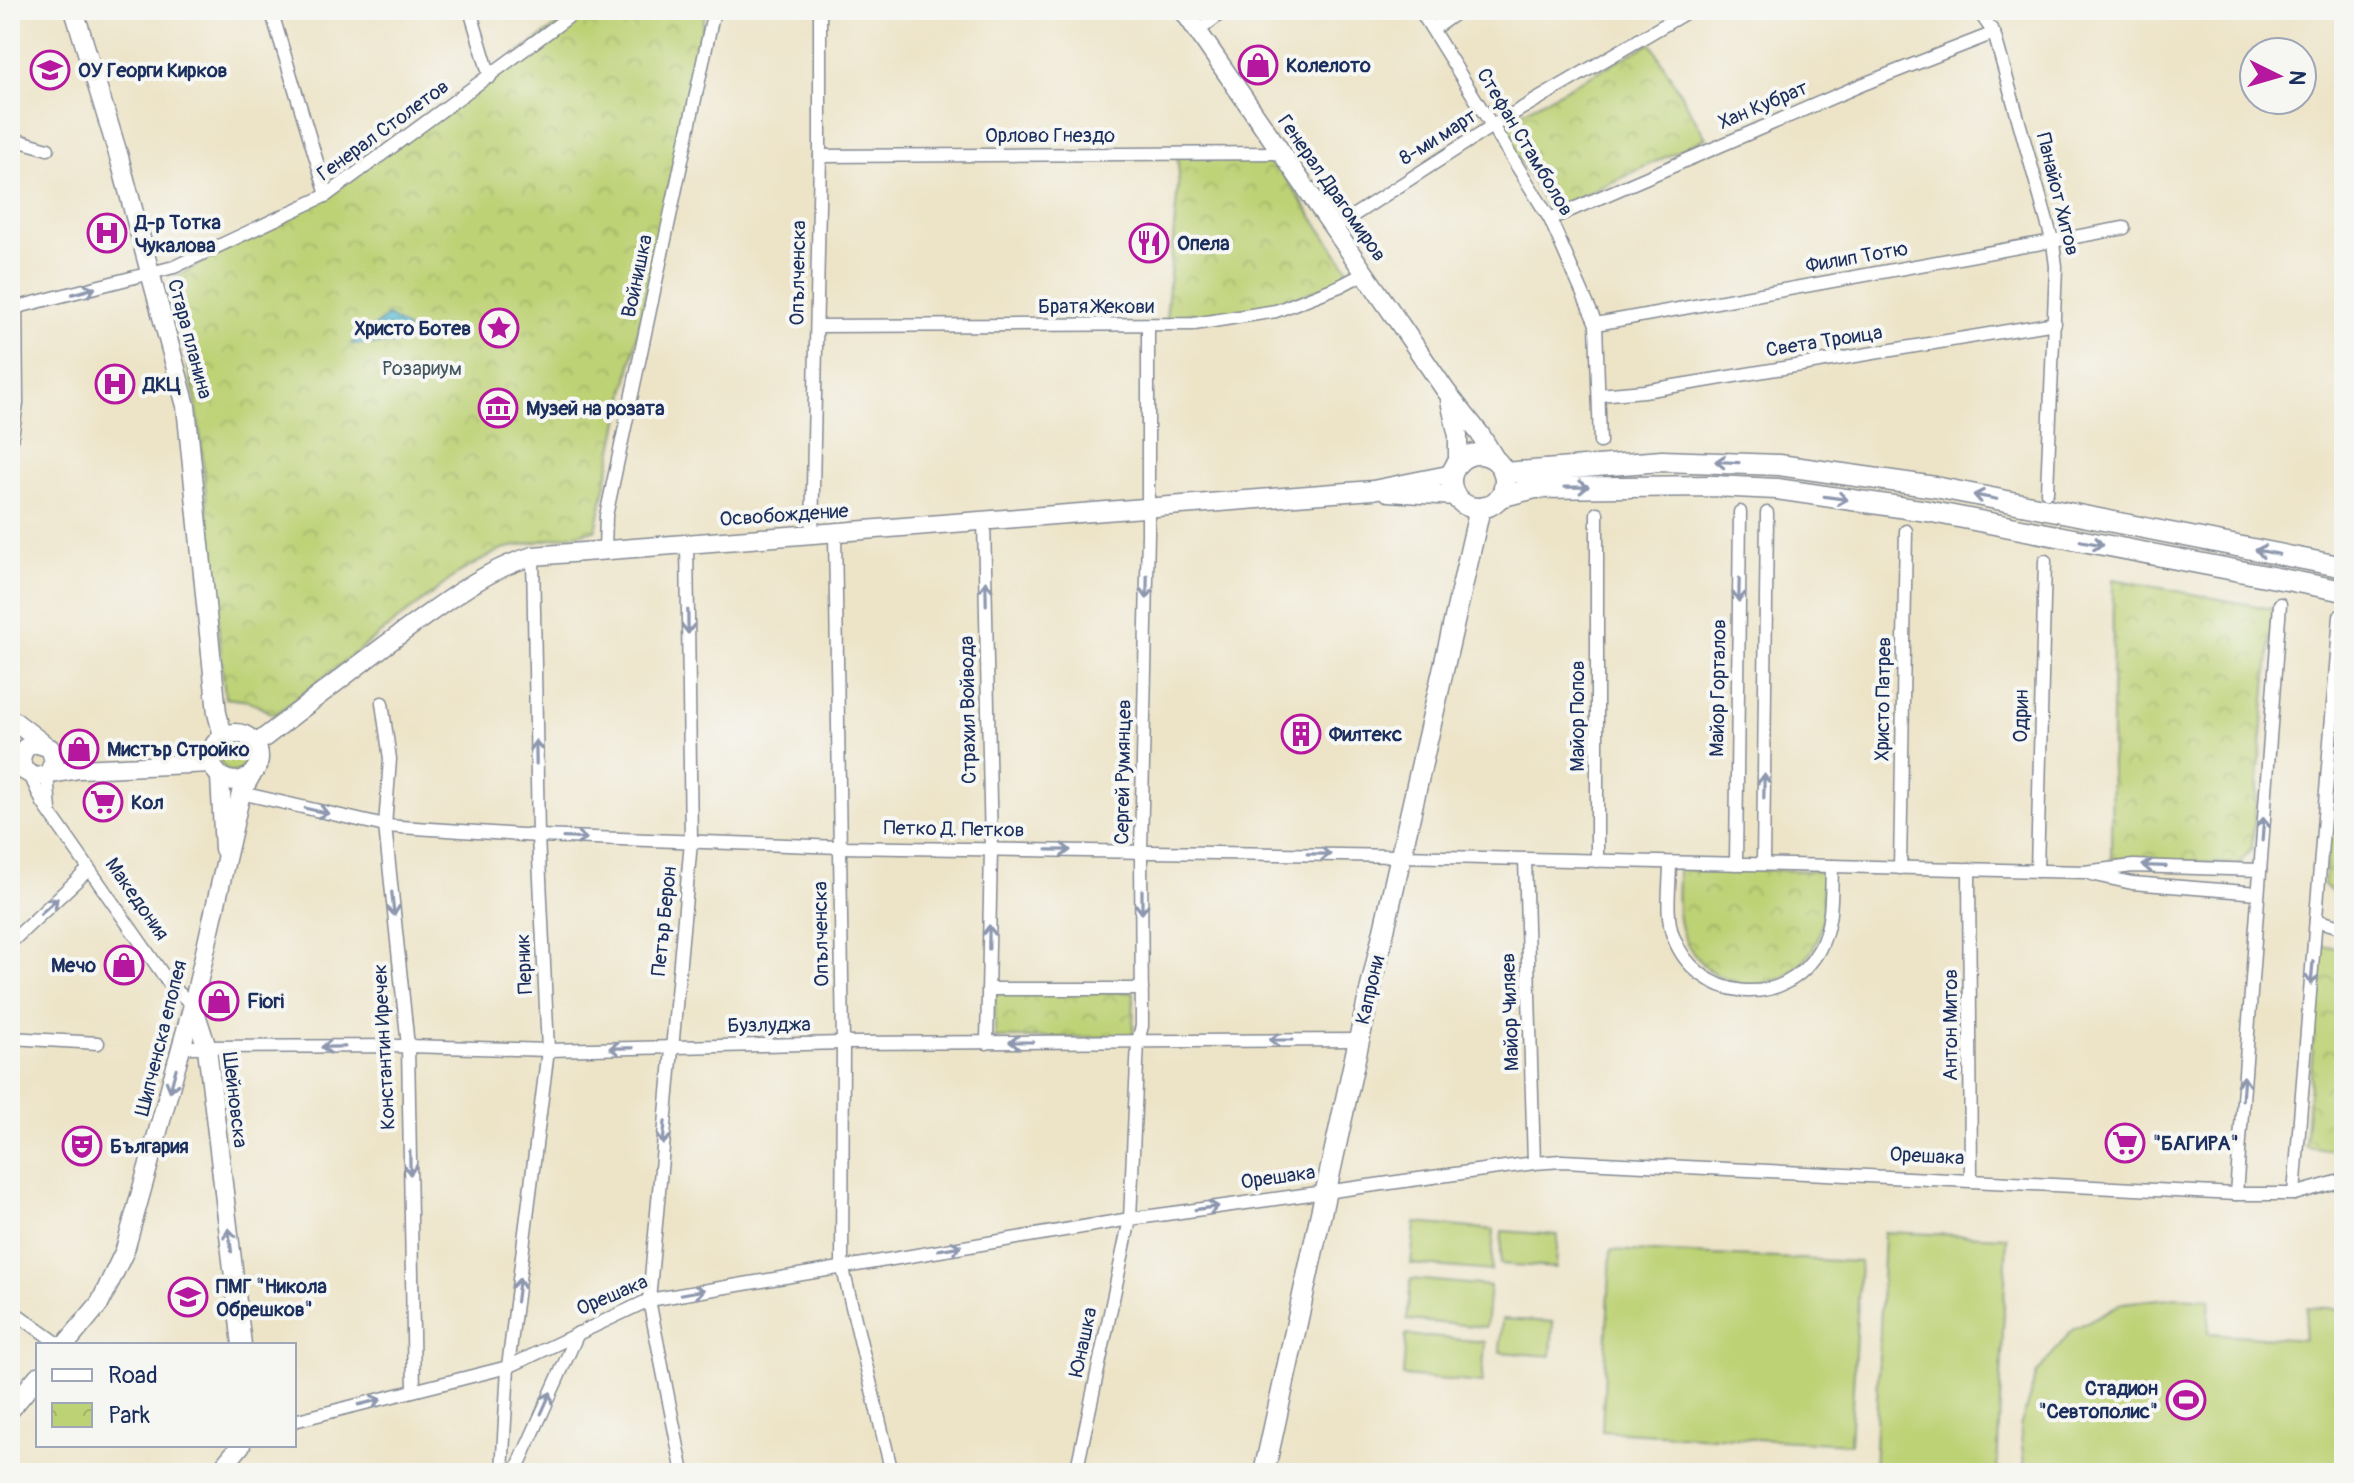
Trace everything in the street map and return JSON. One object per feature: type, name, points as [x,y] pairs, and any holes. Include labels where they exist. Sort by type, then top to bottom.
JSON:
[{"type":"main road","name":"Стара планина","points":[[74,10],[150,273],[189,425],[217,713],[223,736]]},
{"type":"main road","name":"Генерал Драгомиров","points":[[1183,10],[1501,468]]},
{"type":"main road","name":"Генерал Драгомиров","points":[[1446,391],[1455,421],[1455,469]]},
{"type":"main road","points":[[1477,454],[1488,456],[1501,468],[1505,485],[1500,497],[1491,505],[1480,508],[1464,504],[1456,496],[1452,488],[1455,469],[1467,457],[1477,454]]},
{"type":"main road","points":[[1501,468],[1662,461],[1779,465],[1935,487],[2344,567]]},
{"type":"main road","name":"Освобождение","points":[[1373,490],[1455,469]]},
{"type":"main road","points":[[1500,497],[1535,488],[1714,486],[1777,489],[1927,511],[2344,591]]},
{"type":"main road","name":"Освобождение","points":[[256,744],[370,655],[466,588],[499,568],[533,556],[1373,490],[1456,496]]},
{"type":"main road","name":"Капрони","points":[[1264,1473],[1480,508]]},
{"type":"main road","points":[[10,718],[79,769]]},
{"type":"main road","points":[[30,771],[215,770],[246,785],[260,758],[256,744],[244,734],[223,736],[212,748],[215,770]]},
{"type":"main road","name":"Македония","points":[[10,741],[30,771]]},
{"type":"main road","points":[[30,771],[22,753],[30,745],[49,749]]},
{"type":"main road","points":[[30,771],[54,761],[49,749]]},
{"type":"main road","name":"Шипченска епопея","points":[[215,770],[226,866]]},
{"type":"main road","name":"Шипченска епопея","points":[[65,1343],[100,1303],[125,1250],[193,1005],[246,785]]},
{"type":"main road","name":"Шейновска","points":[[193,1005],[207,1048],[242,1343]]},
{"type":"main road","points":[[10,1410],[36,1378]]},
{"type":"main road","points":[[218,1473],[239,1447]]},
{"type":"street","points":[[271,10],[327,195]]},
{"type":"street","points":[[470,10],[490,77]]},
{"type":"street","name":"Генерал Столетов","points":[[150,273],[174,267],[327,195],[578,10]]},
{"type":"street","name":"Войнишка","points":[[605,550],[606,516],[714,10]]},
{"type":"street","name":"Опълченска","points":[[812,536],[820,10]]},
{"type":"street","points":[[1198,31],[1225,10]]},
{"type":"street","name":"Стефан Стамболов","points":[[1420,10],[1550,219],[1596,324],[1600,442]]},
{"type":"street","points":[[1433,29],[1460,10]]},
{"type":"street","name":"8-ми март","points":[[1334,228],[1492,126],[1690,10]]},
{"type":"street","name":"Панайот Хитов","points":[[1978,10],[1994,33],[2053,243],[2056,266],[2055,323],[2047,492]]},
{"type":"street","name":"Хан Кубрат","points":[[1550,219],[1861,85],[1994,33]]},
{"type":"street","points":[[10,138],[48,149]]},
{"type":"street","name":"Орлово Гнездо","points":[[820,156],[1280,153]]},
{"type":"street","name":"Филип Тотю","points":[[1596,324],[2124,228]]},
{"type":"street","points":[[10,450],[17,403],[13,308],[150,273]]},
{"type":"street","name":"Братя Жекови","points":[[817,326],[1194,324],[1276,311],[1365,273]]},
{"type":"street","name":"Света Троица","points":[[1599,395],[1659,389],[2055,323]]},
{"type":"street","name":"Сергей Румянцев","points":[[1130,1219],[1138,1041],[1142,1026],[1141,851],[1148,509],[1148,326]]},
{"type":"street","name":"Майор Горталов","points":[[1736,864],[1740,512]]},
{"type":"street","name":"Майор Попов","points":[[1597,513],[1597,861]]},
{"type":"street","points":[[1763,864],[1767,513]]},
{"type":"street","name":"Страхил Войвода","points":[[984,521],[991,849],[987,1043]]},
{"type":"street","name":"Христо Патрев","points":[[1900,868],[1906,531]]},
{"type":"street","name":"Опълченска","points":[[835,533],[843,1043],[842,1265],[892,1473]]},
{"type":"street","name":"Петър Берон","points":[[683,1473],[649,1300],[691,842],[687,544]]},
{"type":"street","name":"Перник","points":[[502,1473],[508,1367],[548,1050],[538,836],[533,556]]},
{"type":"street","name":"Одрин","points":[[2037,871],[2045,561]]},
{"type":"street","points":[[2236,1194],[2280,604]]},
{"type":"street","points":[[2294,1194],[2340,616]]},
{"type":"street","name":"Константин Иречек","points":[[382,703],[390,759],[385,826],[408,1046],[414,1390]]},
{"type":"street","name":"Македония","points":[[30,771],[43,803],[171,986],[193,1005]]},
{"type":"street","name":"Петко Д. Петков","points":[[246,785],[385,826],[538,836],[840,847],[2084,872],[2133,866],[2260,870]]},
{"type":"street","name":"Майор Чиляев","points":[[1525,859],[1534,1163]]},
{"type":"street","points":[[1670,863],[1671,926],[1682,952],[1691,965],[1711,980],[1726,987],[1751,991],[1775,989],[1789,983],[1815,956],[1829,924],[1832,866]]},
{"type":"street","points":[[10,943],[89,869]]},
{"type":"street","name":"Антон Митов","points":[[1969,869],[1971,1180]]},
{"type":"street","name":"Петко Д. Петков","points":[[2084,872],[2132,883],[2258,893]]},
{"type":"street","points":[[2316,920],[2344,928]]},
{"type":"street","points":[[988,989],[1142,989]]},
{"type":"street","points":[[10,1038],[98,1043]]},
{"type":"street","name":"Бузлуджа","points":[[181,1047],[408,1046],[548,1050],[843,1043],[1359,1040]]},
{"type":"street","name":"Орешака","points":[[296,1420],[508,1367],[649,1300],[842,1265],[1130,1219],[1534,1163],[1562,1161],[2236,1194],[2294,1194],[2344,1180]]},
{"type":"street","name":"Юнашка","points":[[1076,1473],[1130,1219]]},
{"type":"street","points":[[10,1309],[60,1343]]},
{"type":"street","points":[[515,1473],[578,1333]]},
{"type":"green space","name":"Розариум","points":[[578,10],[706,10],[596,530],[502,549],[460,572],[275,715],[249,701],[225,698],[201,442],[195,397],[172,299],[176,277],[327,195]]},
{"type":"green space","points":[[1651,43],[1706,138],[1550,211],[1498,125]]},
{"type":"green space","points":[[1177,156],[1272,158],[1348,269],[1338,282],[1274,306],[1193,319],[1166,319],[1179,174]]},
{"type":"green space","points":[[2113,579],[2273,609],[2252,848],[2239,864],[2111,859]]},
{"type":"green space","points":[[2344,692],[2344,900],[2324,886]]},
{"type":"green space","points":[[235,742],[246,746],[250,757],[246,768],[235,772],[224,768],[220,757],[224,746]]},
{"type":"green space","points":[[1678,868],[1822,871],[1822,921],[1813,949],[1799,967],[1782,978],[1763,984],[1744,984],[1725,979],[1708,969],[1694,954],[1680,927]]},
{"type":"green space","points":[[2321,946],[2344,947],[2344,1152],[2305,1147]]},
{"type":"green space","points":[[1134,992],[1133,1037],[995,1038],[995,993]]},
{"type":"green space","points":[[1415,1223],[1494,1230],[1491,1271],[1411,1264]]},
{"type":"green space","points":[[1502,1231],[1558,1235],[1556,1268],[1500,1264]]},
{"type":"green space","points":[[1884,1232],[2007,1237],[1997,1473],[1874,1473]]},
{"type":"green space","points":[[1611,1250],[1860,1262],[1850,1444],[1602,1431]]},
{"type":"green space","points":[[1411,1279],[1490,1286],[1486,1327],[1407,1320]]},
{"type":"green space","name":"Стадион \"Севтополис\"","points":[[2178,1297],[2210,1299],[2208,1333],[2304,1340],[2307,1307],[2344,1309],[2344,1473],[2025,1473],[2020,1427],[2037,1373],[2072,1330],[2122,1303]]},
{"type":"green space","points":[[1502,1319],[1553,1322],[1551,1356],[1500,1352]]},
{"type":"green space","points":[[1406,1335],[1485,1342],[1482,1383],[1403,1376]]},
{"type":"water","points":[[388,316],[407,329],[398,344],[351,344]]},
{"type":"place","name":"Колелото","points":[[1258,65]]},
{"type":"place","name":"ОУ Георги Кирков","points":[[50,70]]},
{"type":"place","name":"Д-р Тотка Чукалова","points":[[107,233]]},
{"type":"place","name":"Опела","points":[[1149,243]]},
{"type":"place","name":"Христо Ботев","points":[[499,328]]},
{"type":"place","name":"ДКЦ","points":[[115,384]]},
{"type":"place","name":"Музей на розата","points":[[498,408]]},
{"type":"place","name":"Филтекс","points":[[1301,734]]},
{"type":"place","name":"Мистър Стройко","points":[[79,749]]},
{"type":"place","name":"Кол","points":[[103,802]]},
{"type":"place","name":"Мечо","points":[[124,965]]},
{"type":"place","name":"Fiori","points":[[219,1001]]},
{"type":"place","name":"\"БАГИРА\"","points":[[2125,1143]]},
{"type":"place","name":"България","points":[[82,1146]]},
{"type":"place","name":"ПМГ \"Никола Обрешков\"","points":[[188,1297]]},
{"type":"place","name":"Стадион \"Севтополис\"","points":[[2186,1400]]}]
